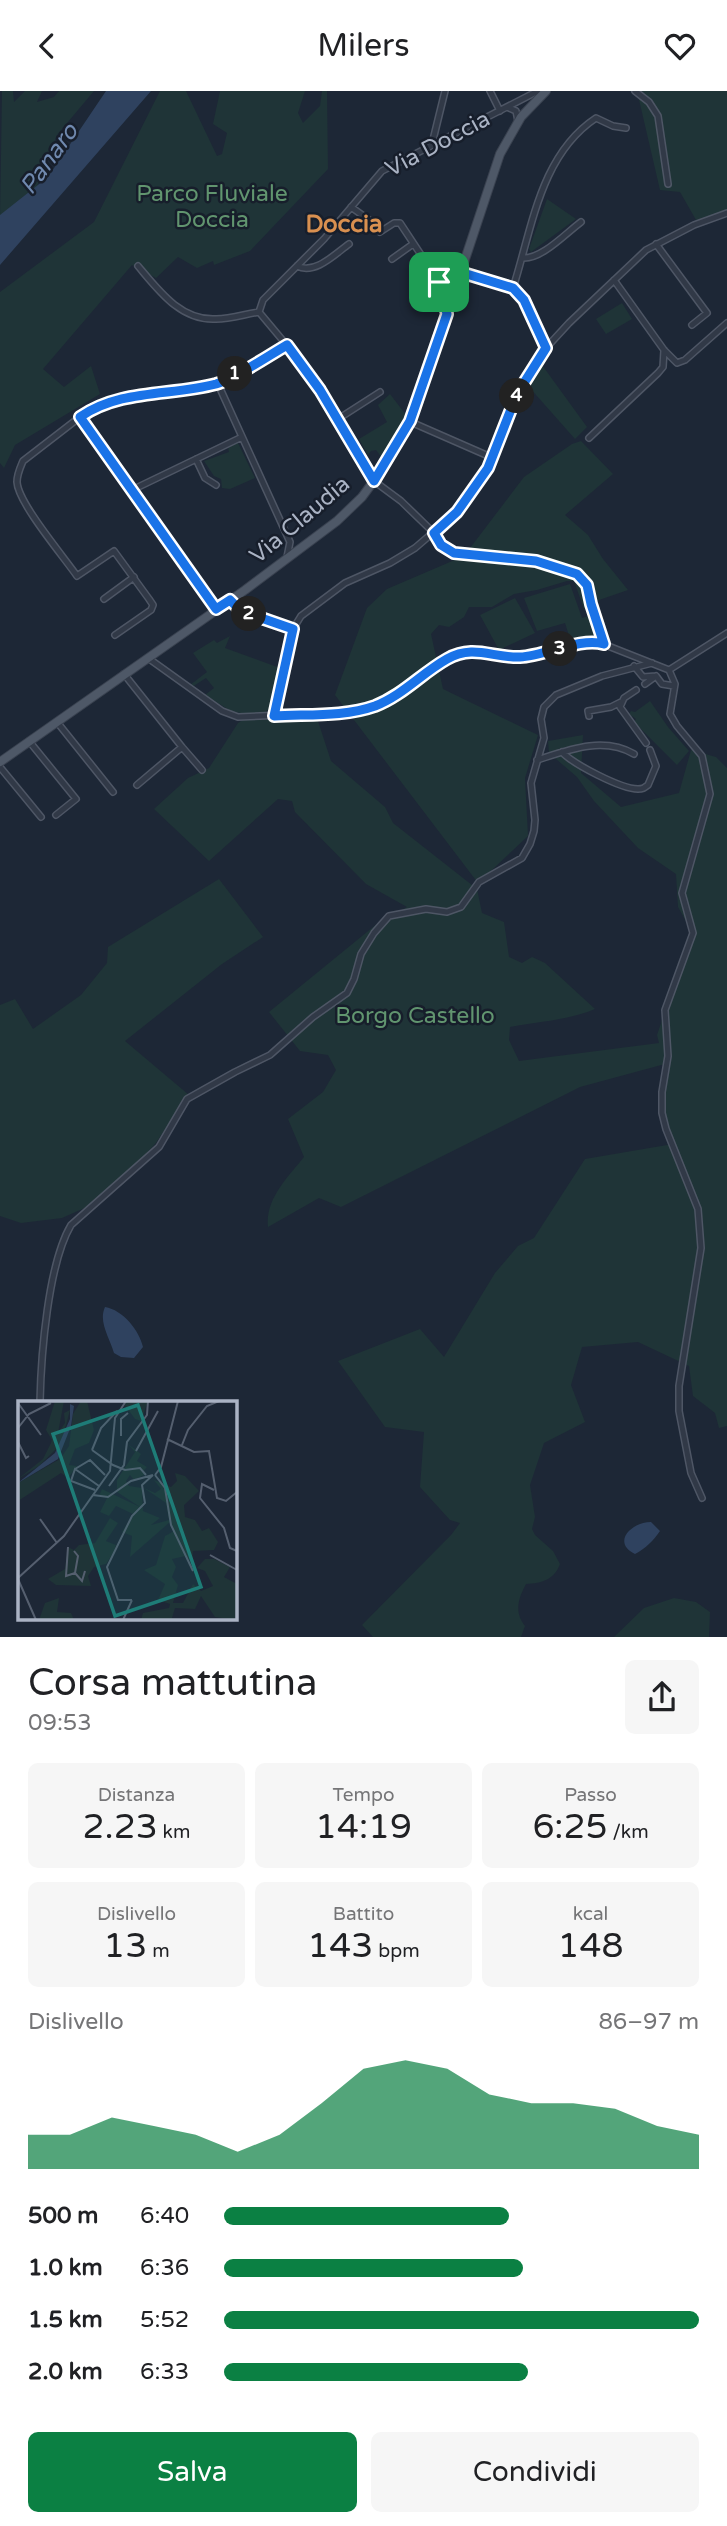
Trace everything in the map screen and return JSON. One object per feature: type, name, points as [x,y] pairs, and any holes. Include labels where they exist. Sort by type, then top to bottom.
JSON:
[{"type":"main road","name":"Via Claudia","points":[[0,765],[29,741],[301,548],[362,497],[410,421],[500,154],[518,121],[546,91]]},
{"type":"street","points":[[432,144],[445,91]]},
{"type":"street","points":[[490,91],[500,111]]},
{"type":"street","name":"Via Doccia","points":[[259,313],[263,300],[324,239],[382,171],[538,91]]},
{"type":"street","points":[[635,91],[649,102],[657,116],[668,184]]},
{"type":"street","points":[[523,99],[535,105]]},
{"type":"street","name":"Via Doccia","points":[[507,107],[516,111],[518,121]]},
{"type":"street","points":[[513,288],[547,178],[568,142],[596,118],[626,128]]},
{"type":"street","points":[[351,207],[372,222]]},
{"type":"street","points":[[274,716],[293,629],[301,615],[345,583],[390,563],[434,533],[457,512],[493,458],[517,394],[546,348],[646,250],[694,225],[727,213]]},
{"type":"street","points":[[380,233],[398,222],[441,284],[448,292],[454,292]]},
{"type":"street","points":[[523,258],[532,258],[581,222]]},
{"type":"street","points":[[296,266],[302,269],[319,266],[349,244]]},
{"type":"street","points":[[392,259],[413,244]]},
{"type":"street","points":[[656,244],[708,313],[692,325]]},
{"type":"street","points":[[138,266],[173,304],[185,313],[203,319],[259,313],[305,367],[374,481],[401,501],[434,533],[441,545],[454,553],[536,561],[570,570],[587,585],[604,644]]},
{"type":"street","points":[[441,284],[453,279],[460,272],[513,288],[524,300],[546,348]]},
{"type":"street","points":[[614,280],[664,350],[677,363],[727,323]]},
{"type":"street","points":[[441,284],[448,312]]},
{"type":"street","points":[[115,635],[153,608],[149,599],[114,551],[77,576],[19,492],[18,472],[23,461],[95,406],[218,384],[287,345]]},
{"type":"street","points":[[589,438],[658,373],[663,367],[664,350]]},
{"type":"street","points":[[218,384],[290,542],[287,558]]},
{"type":"street","points":[[338,419],[380,392]]},
{"type":"street","points":[[80,417],[216,609]]},
{"type":"street","points":[[414,423],[493,458]]},
{"type":"street","points":[[132,490],[242,437]]},
{"type":"street","points":[[196,459],[205,478],[216,485]]},
{"type":"street","points":[[290,542],[301,548]]},
{"type":"street","points":[[104,599],[134,577]]},
{"type":"street","points":[[230,600],[241,611],[293,629]]},
{"type":"street","points":[[669,670],[727,633]]},
{"type":"street","points":[[147,658],[222,711],[238,717],[351,712],[375,706],[400,694],[447,659],[469,650],[505,657],[522,657],[592,642],[604,644],[669,670],[674,678],[670,714],[702,756],[710,794],[708,809],[697,837],[682,893],[694,933],[665,1010],[668,1056],[662,1093],[662,1113],[666,1129],[694,1197],[700,1229],[701,1248],[680,1386],[679,1411],[691,1473],[702,1498]]},
{"type":"street","points":[[40,1401],[49,1298],[62,1240],[71,1225],[159,1147],[187,1099],[270,1055],[313,1017],[347,993],[361,954],[389,916],[426,909],[447,912],[461,907],[479,882],[522,858],[534,831],[531,783],[544,738],[541,712],[547,702],[556,695],[602,675],[652,663]]},
{"type":"street","points":[[634,666],[643,677],[656,676]]},
{"type":"street","points":[[124,674],[202,770]]},
{"type":"street","points":[[656,676],[662,684],[674,686]]},
{"type":"street","points":[[645,684],[656,676]]},
{"type":"street","points":[[589,716],[587,711],[611,707],[636,690]]},
{"type":"street","points":[[621,702],[622,712],[646,743]]},
{"type":"street","points":[[57,722],[113,792]]},
{"type":"street","points":[[29,741],[76,799],[56,815]]},
{"type":"street","points":[[537,760],[595,745],[627,750],[634,754]]},
{"type":"street","points":[[137,785],[183,747]]},
{"type":"street","points":[[562,752],[568,758],[610,780],[635,789],[648,785],[656,766],[650,750]]},
{"type":"street","points":[[0,765],[41,817]]},
{"type":"green space","points":[[2,91],[13,91],[14,102],[25,91],[42,91],[37,102],[54,97],[59,91],[94,91],[57,135],[37,186],[0,219]]},
{"type":"green space","name":"Parco Fluviale Doccia","points":[[160,91],[186,91],[217,156],[222,154],[227,133],[213,124],[220,91],[305,91],[298,113],[303,123],[320,106],[322,91],[327,91],[328,169],[250,251],[214,265],[213,261],[197,268],[178,257],[156,278],[132,265],[43,369],[64,387],[91,366],[100,394],[15,445],[4,468],[0,463],[0,292],[94,222]]},
{"type":"green space","points":[[637,91],[727,91],[727,215],[707,221],[696,220],[680,192],[660,190]]},
{"type":"green space","points":[[547,199],[576,219],[531,252],[529,249]]},
{"type":"green space","points":[[622,303],[632,319],[606,334],[596,319]]},
{"type":"green space","points":[[542,365],[587,427],[575,439],[529,387]]},
{"type":"green space","points":[[390,394],[406,415],[382,458],[376,450],[368,455],[359,439],[387,422],[378,405]]},
{"type":"green space","points":[[581,441],[613,474],[565,515],[588,535],[628,590],[599,600],[584,609],[574,581],[567,581],[514,594],[492,607],[469,607],[464,617],[449,627],[439,625],[431,634],[443,689],[538,735],[525,778],[528,836],[478,883],[335,695],[367,608],[387,589],[464,556],[524,477],[572,444]]},
{"type":"green space","points":[[238,443],[255,478],[230,489],[222,488],[221,479],[214,476],[204,461],[229,452],[228,448]]},
{"type":"green space","points":[[570,584],[582,618],[592,615],[601,640],[571,642],[565,623],[537,631],[524,598]]},
{"type":"green space","points":[[515,598],[535,633],[499,650],[480,615]]},
{"type":"green space","name":"Borgo Castello","points":[[230,636],[225,648],[280,668],[271,706],[266,712],[280,711],[317,718],[331,761],[385,807],[393,823],[477,889],[482,913],[504,922],[509,957],[522,963],[532,957],[545,963],[595,1009],[563,1018],[510,1027],[509,1040],[519,1061],[659,1043],[657,1035],[692,932],[678,907],[676,874],[638,848],[594,801],[577,777],[549,753],[548,741],[583,735],[581,773],[621,807],[679,793],[691,750],[716,757],[727,768],[727,1426],[719,1428],[715,1413],[693,1396],[689,1366],[638,1342],[582,1347],[571,1385],[585,1422],[544,1443],[530,1485],[535,1517],[532,1529],[553,1551],[560,1564],[547,1580],[526,1584],[518,1605],[519,1616],[525,1626],[521,1637],[373,1637],[362,1625],[460,1523],[450,1520],[420,1487],[424,1432],[385,1427],[338,1361],[420,1329],[444,1357],[495,1273],[518,1246],[534,1238],[585,1159],[673,1144],[658,1112],[665,1064],[580,1087],[341,1207],[319,1198],[268,1227],[274,1198],[304,1157],[288,1119],[323,1092],[336,1070],[328,1055],[300,1051],[269,1012],[378,923],[407,907],[366,884],[295,812],[292,801],[278,799],[209,861],[154,809],[188,778],[209,768],[238,723],[251,715],[231,711],[205,695],[214,688],[206,678],[192,687],[190,685],[207,672],[193,653],[214,640],[217,643]]},
{"type":"green space","points":[[650,701],[689,751],[677,765],[629,714]]},
{"type":"green space","points":[[219,879],[263,937],[222,964],[125,1041],[189,1095],[155,1144],[105,1199],[62,1218],[21,1223],[0,1216],[0,1005],[15,999],[33,1029],[81,995],[107,963],[108,947]]},
{"type":"green space","points":[[674,1598],[696,1602],[710,1612],[709,1637],[614,1637],[644,1608]]},
{"type":"water","points":[[106,91],[151,91],[0,265],[0,215],[48,177]]},
{"type":"water","points":[[105,1307],[124,1316],[138,1334],[143,1347],[134,1358],[121,1357],[114,1353],[104,1324]]},
{"type":"water","points":[[651,1522],[660,1531],[649,1544],[635,1554],[625,1544],[627,1533],[637,1525]]},
{"type":"district","name":"Doccia","points":[[344,224]]},
{"type":"route","points":[[460,272],[513,288],[524,300],[546,348],[517,394],[488,468],[457,512],[434,533],[441,545],[454,553],[536,561],[577,574],[587,585],[604,644],[592,642],[522,657],[505,657],[469,650],[447,659],[400,694],[375,706],[351,712],[274,716],[293,629],[241,611],[230,600],[216,609],[80,417],[95,406],[113,401],[218,384],[287,345],[320,390],[374,481],[410,421],[448,312],[439,282],[453,279],[460,272]]},
{"type":"water label","name":"Panaro","points":[[49,159]]}]
